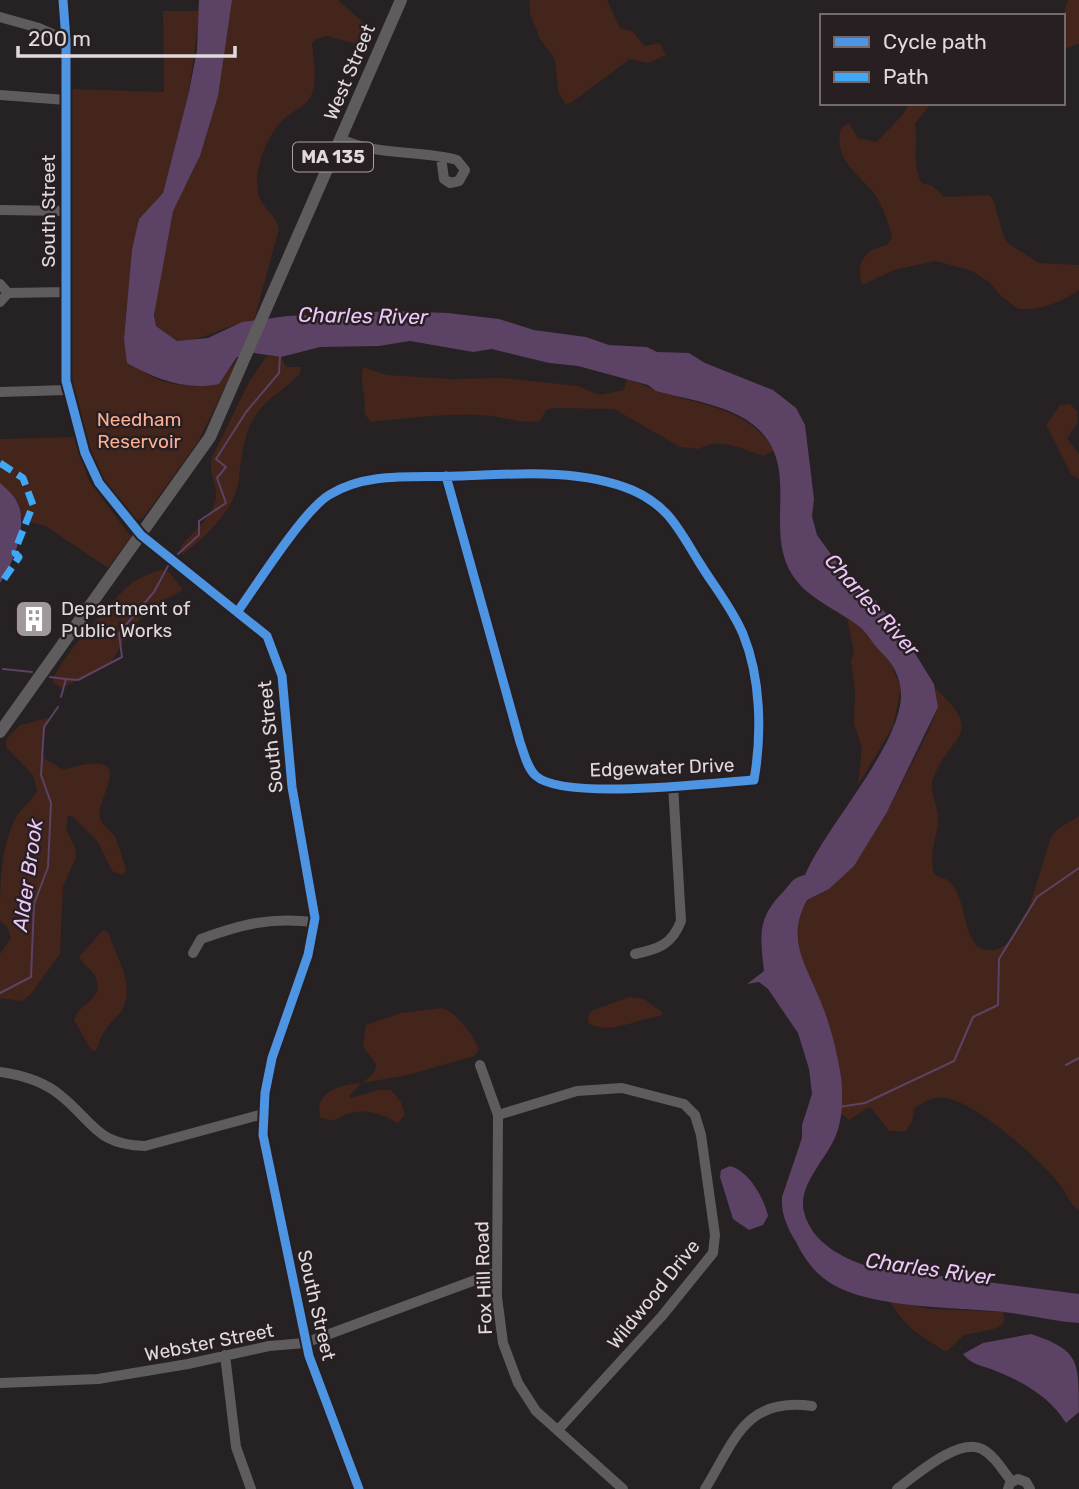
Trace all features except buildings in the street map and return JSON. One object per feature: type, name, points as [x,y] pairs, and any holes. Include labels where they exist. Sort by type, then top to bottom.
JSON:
[{"type":"main road","name":"West Street","points":[[141,535],[206,443],[256,335],[401,0]]},
{"type":"main road","name":"MA 135","points":[[0,732],[141,535]]},
{"type":"street","name":"South Street","points":[[62,0],[66,40],[67,390],[93,473],[141,535],[267,636],[278,661],[292,787],[315,903],[308,955],[272,1059],[263,1114],[263,1135],[306,1343],[359,1489]]},
{"type":"street","points":[[0,18],[38,28],[66,40]]},
{"type":"street","points":[[0,95],[66,100]]},
{"type":"street","points":[[341,139],[361,147],[441,157]]},
{"type":"street","points":[[0,210],[66,211]]},
{"type":"street","points":[[0,284],[8,293]]},
{"type":"street","points":[[0,302],[8,293],[65,292]]},
{"type":"street","points":[[0,392],[67,390]]},
{"type":"street","name":"Edgewater Drive","points":[[238,611],[319,501],[331,493],[365,481],[446,476],[543,474],[606,483],[631,490],[674,520],[743,634],[754,680],[759,750],[754,780],[565,788],[552,786],[530,769],[446,476]]},
{"type":"street","points":[[635,954],[661,948],[672,939],[681,921],[673,785]]},
{"type":"street","points":[[194,953],[201,939],[241,925],[277,918],[314,922]]},
{"type":"street","name":"Fox Hill Road","points":[[480,1065],[498,1115],[497,1272],[499,1320],[508,1359],[536,1410],[623,1489]]},
{"type":"street","points":[[0,1072],[46,1085],[62,1096],[96,1133],[111,1142],[127,1146],[145,1146],[263,1114]]},
{"type":"street","name":"Wildwood Drive","points":[[498,1115],[577,1091],[622,1088],[684,1104],[695,1115],[701,1135],[715,1235],[713,1253],[662,1316],[558,1430]]},
{"type":"street","name":"Webster Street","points":[[0,1383],[98,1378],[269,1346],[306,1343],[497,1272]]},
{"type":"street","points":[[225,1356],[236,1447],[251,1489]]},
{"type":"street","points":[[705,1489],[750,1417],[780,1404],[812,1406]]},
{"type":"street","points":[[897,1489],[953,1450],[965,1446],[980,1448],[989,1454],[1009,1485],[1022,1479],[1030,1489]]},
{"type":"green space","points":[[232,0],[338,0],[366,25],[371,33],[369,40],[362,46],[327,36],[316,39],[312,44],[315,79],[310,98],[288,115],[267,142],[258,173],[258,192],[279,229],[254,321],[199,338],[177,341],[156,326],[158,268],[173,210],[195,167],[207,133],[220,77]]},
{"type":"green space","points":[[529,0],[607,0],[620,28],[632,31],[645,46],[660,43],[666,55],[648,63],[630,59],[571,103],[565,104],[558,91],[555,59],[540,39],[530,14]]},
{"type":"green space","points":[[1068,0],[1079,0],[1079,44],[1065,48],[1065,14]]},
{"type":"green space","name":"Needham Reservoir","points":[[163,11],[200,11],[189,92],[163,193],[139,219],[132,249],[124,339],[132,366],[152,377],[176,384],[219,383],[241,355],[198,442],[143,518],[138,520],[133,518],[104,482],[86,447],[72,386],[71,89],[164,92]]},
{"type":"green space","points":[[908,105],[929,105],[915,124],[916,162],[922,183],[933,186],[944,197],[989,195],[993,199],[1004,237],[1009,244],[1039,263],[1079,265],[1079,290],[1050,305],[1018,309],[989,282],[972,271],[936,261],[894,270],[862,285],[860,269],[864,258],[873,250],[887,245],[892,237],[878,199],[844,158],[839,139],[841,128],[849,123],[858,138],[877,142]]},
{"type":"green space","points":[[267,356],[281,357],[286,367],[301,367],[300,373],[267,402],[252,420],[232,502],[218,522],[182,555],[181,546],[208,516],[215,502],[212,457],[250,380]]},
{"type":"green space","points":[[363,367],[387,375],[451,379],[504,378],[578,386],[599,395],[624,390],[627,379],[741,418],[753,426],[774,450],[764,456],[723,444],[706,445],[699,449],[680,447],[614,409],[553,408],[546,410],[540,421],[533,422],[461,415],[370,422],[364,412]]},
{"type":"green space","points":[[1070,404],[1077,411],[1078,423],[1067,438],[1079,454],[1079,479],[1071,474],[1046,425],[1060,405]]},
{"type":"green space","name":"Needham Reservoir","points":[[74,437],[88,479],[131,537],[108,568],[47,527],[22,519],[18,502],[0,483],[0,439]]},
{"type":"green space","points":[[162,570],[169,572],[183,590],[152,606],[131,629],[110,664],[62,688],[53,683],[55,675],[73,647],[113,601],[135,581]]},
{"type":"green space","points":[[847,618],[866,632],[889,658],[901,688],[893,727],[858,785],[862,748],[854,724],[855,691],[851,661],[854,651]]},
{"type":"green space","points":[[935,688],[951,704],[962,726],[933,779],[938,816],[932,865],[934,874],[949,881],[955,888],[969,932],[978,947],[994,950],[1008,943],[1019,929],[1028,910],[1052,836],[1060,827],[1079,816],[1079,1210],[1051,1174],[1023,1147],[989,1120],[957,1101],[940,1098],[921,1104],[914,1109],[912,1122],[906,1131],[889,1131],[871,1108],[849,1120],[841,1114],[835,1053],[821,1002],[799,946],[800,916],[807,900],[829,889],[836,882],[887,812],[938,707]]},
{"type":"green space","points":[[48,718],[42,746],[44,758],[63,770],[88,764],[102,764],[109,769],[110,778],[100,810],[100,819],[115,838],[126,871],[123,875],[112,871],[98,842],[72,816],[68,816],[66,829],[75,847],[76,857],[63,887],[60,954],[30,995],[21,1001],[0,998],[0,954],[11,938],[7,927],[0,921],[1,882],[4,854],[11,829],[16,817],[37,791],[33,775],[6,747],[7,738],[20,725]]},
{"type":"green space","points":[[103,930],[108,932],[120,962],[127,995],[124,1005],[105,1031],[96,1051],[91,1050],[74,1020],[76,1014],[94,997],[98,986],[95,976],[79,957]]},
{"type":"green space","points":[[629,997],[644,999],[663,1013],[614,1027],[604,1028],[588,1022],[591,1011]]},
{"type":"green space","points":[[442,1008],[459,1019],[473,1038],[479,1050],[474,1056],[408,1075],[363,1083],[375,1071],[376,1064],[363,1047],[366,1025],[401,1013]]},
{"type":"green space","points":[[361,1083],[349,1096],[351,1098],[378,1090],[391,1090],[401,1102],[405,1115],[398,1123],[381,1115],[365,1112],[350,1113],[333,1121],[320,1117],[319,1108],[325,1095],[337,1088]]},
{"type":"green space","points":[[889,1300],[930,1309],[1004,1312],[1004,1323],[994,1329],[964,1335],[946,1352],[908,1325]]},
{"type":"water","name":"Charles River","points":[[199,0],[232,0],[218,96],[200,156],[173,211],[154,315],[156,326],[177,341],[208,338],[242,322],[287,316],[394,311],[448,313],[499,319],[534,330],[586,337],[609,345],[647,347],[657,352],[689,353],[705,363],[773,390],[796,408],[805,425],[814,499],[812,516],[817,535],[852,583],[876,601],[908,642],[934,684],[938,707],[887,812],[854,866],[829,889],[807,900],[801,913],[798,926],[799,948],[832,1035],[841,1077],[842,1099],[838,1128],[832,1144],[809,1182],[803,1202],[804,1212],[808,1223],[821,1241],[839,1254],[870,1267],[1079,1294],[1079,1323],[863,1297],[826,1280],[812,1267],[785,1220],[782,1197],[802,1138],[802,1125],[812,1094],[809,1069],[798,1033],[768,989],[759,982],[747,984],[764,971],[761,937],[769,910],[793,881],[805,875],[874,764],[896,719],[901,692],[899,679],[890,662],[864,631],[807,592],[793,576],[781,541],[778,467],[773,450],[763,434],[741,416],[713,405],[656,391],[648,385],[578,366],[549,363],[492,349],[473,352],[410,341],[379,346],[320,347],[281,357],[254,353],[237,357],[219,384],[206,386],[171,382],[127,363],[124,339],[132,249],[139,219],[163,193],[197,50]]},
{"type":"water","points":[[0,483],[17,501],[21,523],[18,545],[0,583]]},
{"type":"water","points":[[730,1166],[749,1179],[763,1201],[768,1216],[763,1225],[749,1230],[733,1219],[720,1177],[721,1170]]},
{"type":"water","points":[[1031,1334],[1059,1346],[1073,1360],[1078,1380],[1079,1412],[1066,1423],[1053,1406],[1036,1392],[1006,1375],[974,1363],[963,1354],[983,1343]]},
{"type":"waterway","name":"Alder Brook","points":[[178,554],[199,535],[199,521],[226,503],[217,478],[226,467],[216,459],[246,412],[279,373],[280,356]]},
{"type":"waterway","name":"Alder Brook","points":[[61,697],[66,679],[78,680],[122,657],[119,633],[154,592],[168,566]]},
{"type":"waterway","points":[[3,669],[32,672]]},
{"type":"waterway","points":[[50,677],[66,679]]},
{"type":"waterway","name":"Alder Brook","points":[[0,993],[31,977],[34,904],[48,867],[51,803],[41,775],[44,727],[58,707]]},
{"type":"waterway","points":[[839,1107],[865,1103],[954,1061],[973,1017],[998,1005],[999,959],[1037,897],[1079,868]]},
{"type":"waterway","points":[[1066,1065],[1079,1058]]},
{"type":"marked path","points":[[0,463],[23,478],[33,505],[16,548],[15,553],[19,557],[0,585]]},
{"type":"cycle path","points":[[63,0],[66,40],[66,381],[85,453],[99,483],[141,535],[267,636],[282,676],[292,787],[315,918],[308,955],[272,1058],[265,1093],[263,1135],[309,1356],[359,1489]]},
{"type":"cycle path","points":[[238,611],[307,516],[329,495],[344,487],[392,477],[524,474],[568,475],[612,483],[645,496],[664,511],[679,529],[739,624],[749,651],[758,706],[754,780],[674,787],[606,789],[576,788],[552,783],[536,776],[528,765],[520,742],[446,476]]},
{"type":"place","name":"Department of Public Works","points":[[34,619]]}]
